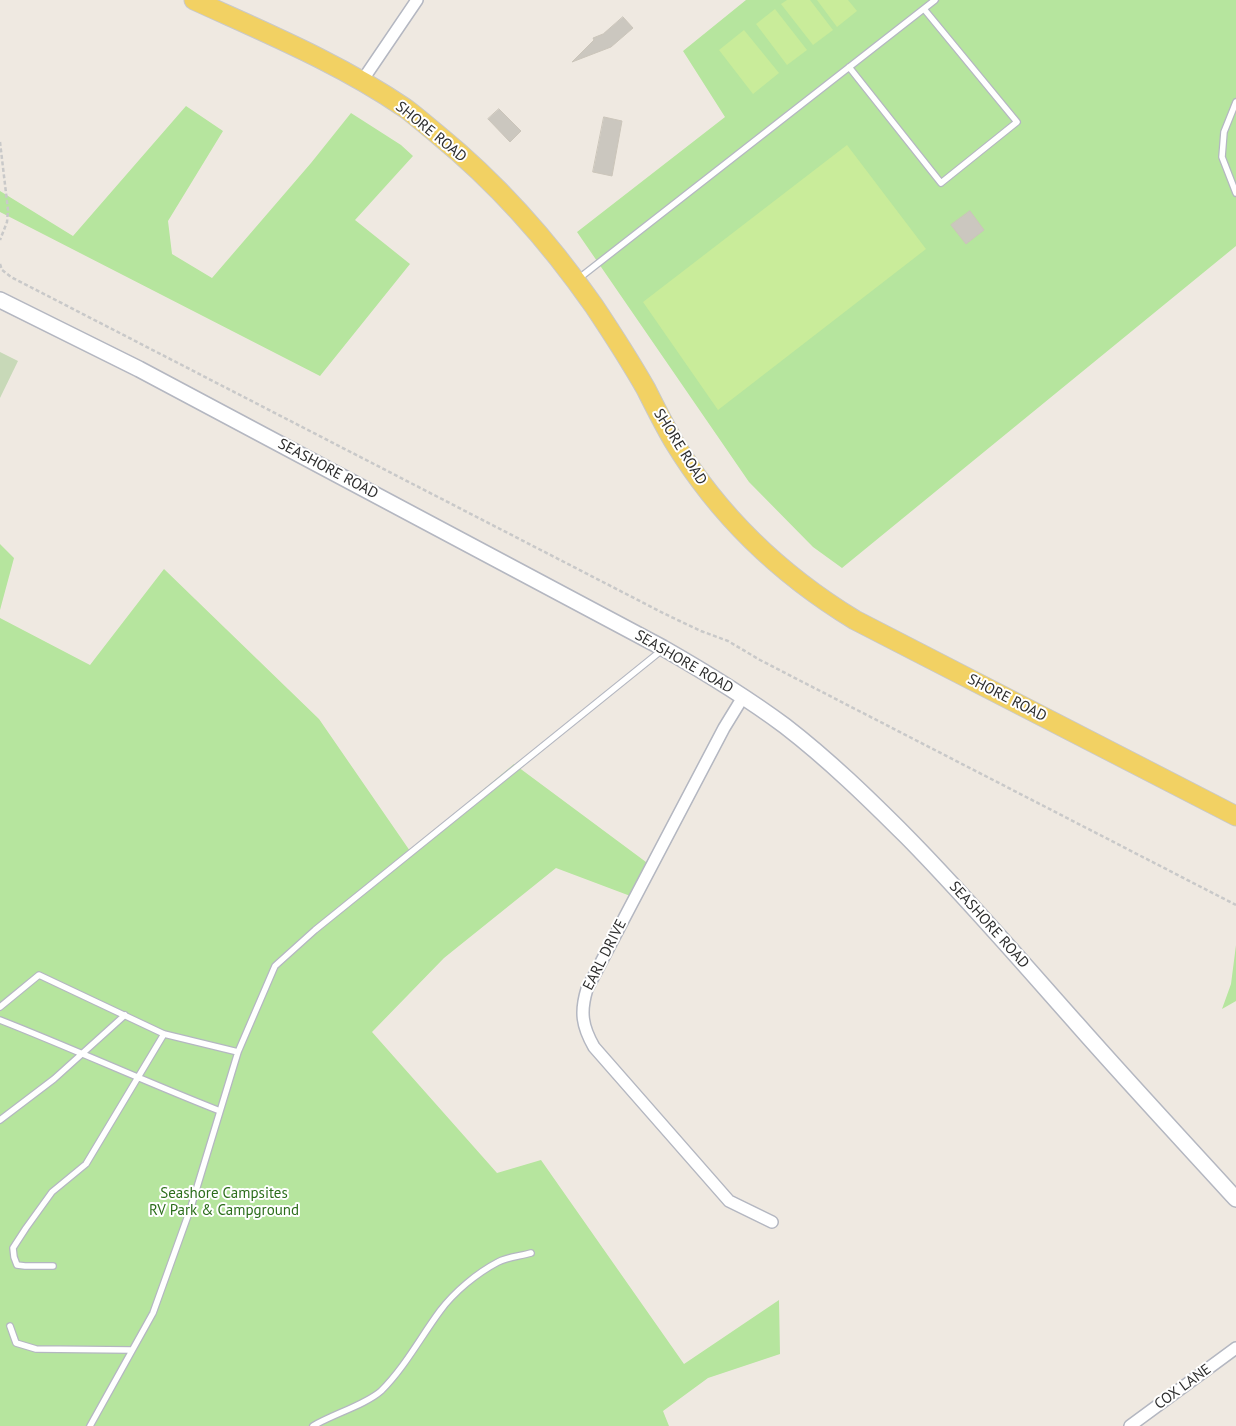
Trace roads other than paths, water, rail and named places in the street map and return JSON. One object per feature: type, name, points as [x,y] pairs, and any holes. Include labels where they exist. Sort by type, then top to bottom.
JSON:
[{"type":"main road","name":"SHORE ROAD","points":[[194,0],[299,48],[362,81],[406,109],[454,148],[523,217],[575,281],[621,347],[646,389],[673,441],[692,470],[718,505],[742,531],[787,573],[836,609],[855,620],[1236,816]]},
{"type":"street","points":[[362,81],[417,0]]},
{"type":"street","name":"SEASHORE ROAD","points":[[0,300],[140,369],[663,648],[705,672],[785,726],[870,800],[963,896],[1117,1070],[1236,1200]]},
{"type":"street","name":"EARL DRIVE","points":[[743,697],[724,728],[587,989],[582,1004],[586,1033],[594,1047],[729,1201],[772,1222]]},
{"type":"street","name":"COX LANE","points":[[1130,1426],[1236,1348]]},
{"type":"lane","points":[[575,281],[935,0]]},
{"type":"lane","points":[[849,67],[941,182],[1017,122],[924,9]]},
{"type":"lane","points":[[1236,102],[1224,132],[1222,157],[1236,193]]},
{"type":"lane","points":[[90,1426],[153,1313],[192,1207],[238,1052],[275,966],[315,930],[663,648]]},
{"type":"lane","points":[[0,1006],[39,975],[164,1034],[238,1052]]},
{"type":"lane","points":[[0,1120],[54,1079],[125,1015]]},
{"type":"lane","points":[[0,1020],[220,1111]]},
{"type":"lane","points":[[53,1266],[17,1265],[13,1248],[52,1192],[86,1164],[164,1034]]},
{"type":"lane","points":[[313,1426],[380,1392],[410,1357],[440,1310],[460,1289],[480,1273],[499,1261],[531,1253]]},
{"type":"lane","points":[[10,1326],[16,1343],[36,1349],[131,1350]]},
{"type":"park label","name":"Seashore Campsites RV Park & Campground","points":[[224,1202]]}]
